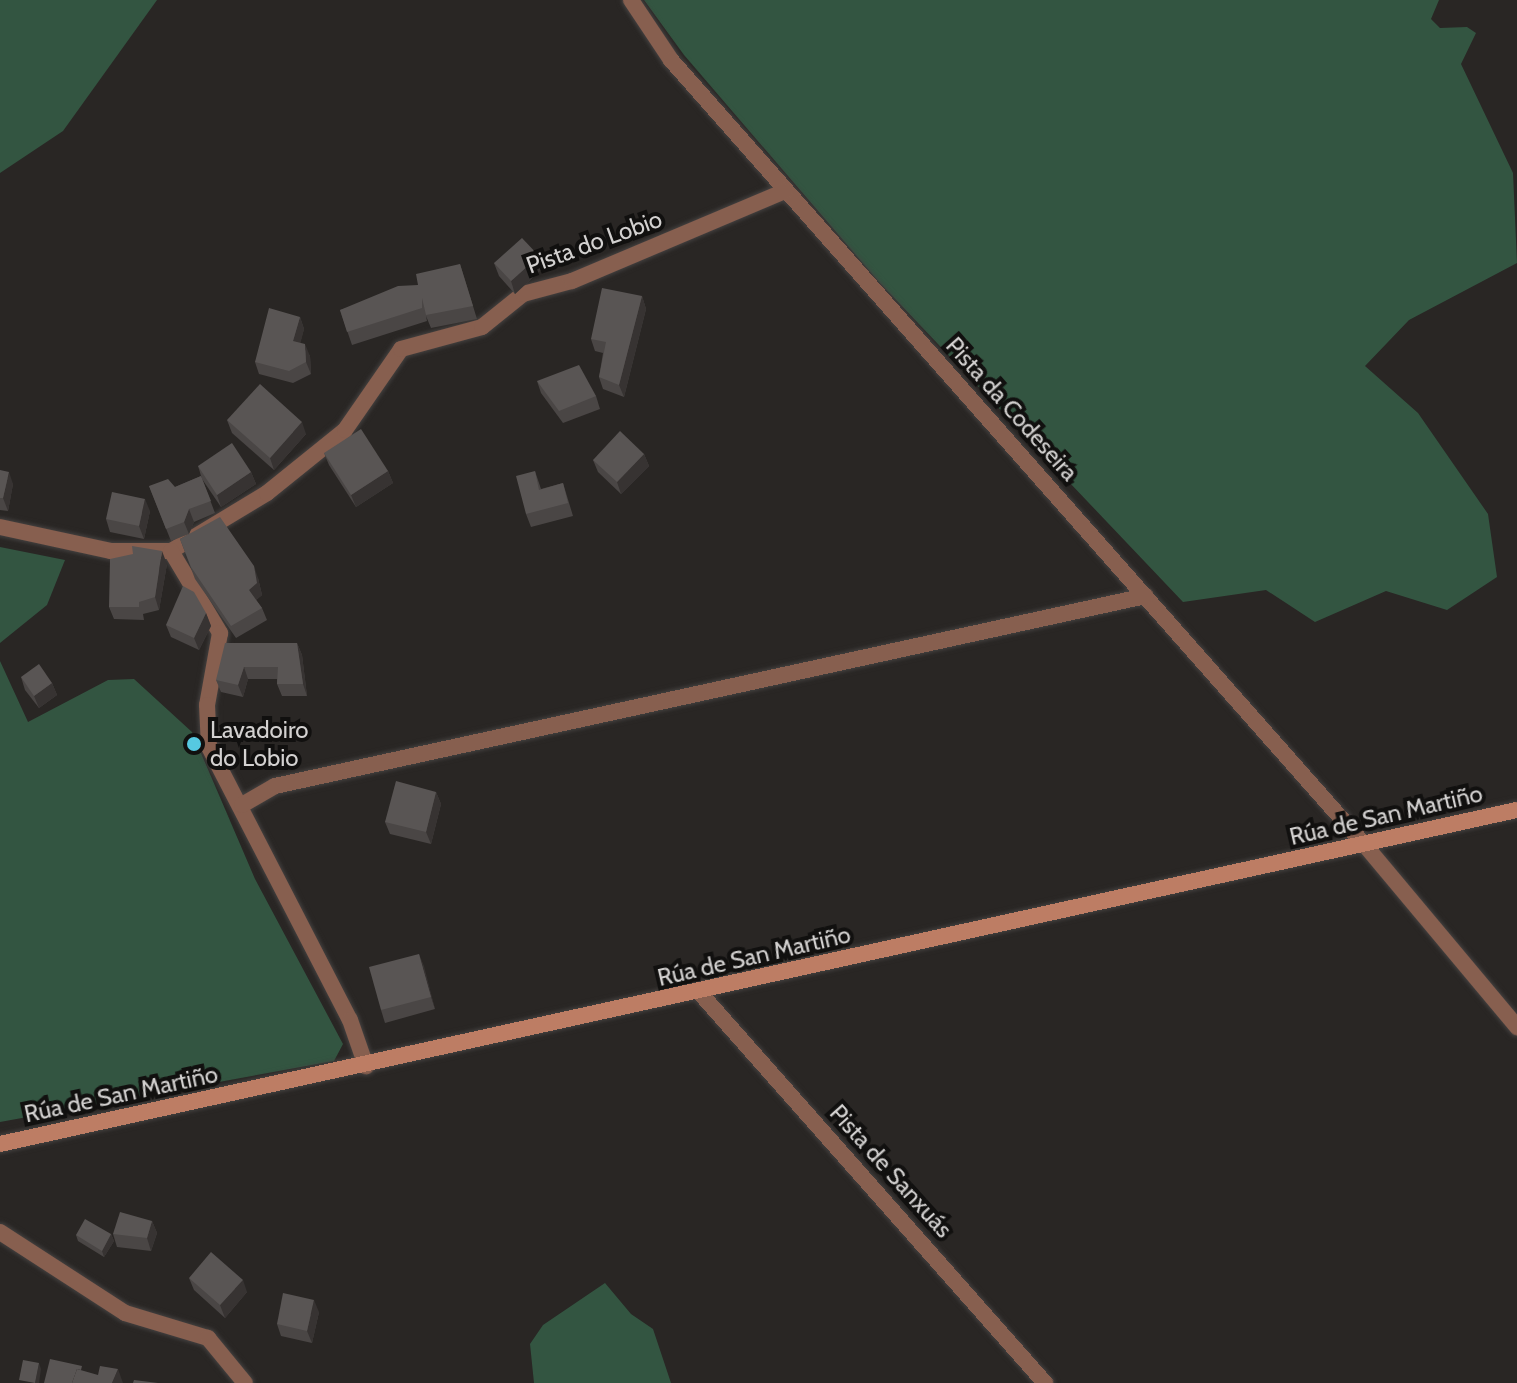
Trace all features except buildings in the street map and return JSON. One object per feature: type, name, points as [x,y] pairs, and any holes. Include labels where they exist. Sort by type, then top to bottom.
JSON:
[{"type":"street","name":"Pista da Codeseira","points":[[631,0],[671,60],[1364,844],[1517,1027]]},
{"type":"street","name":"Pista do Lobio","points":[[171,551],[267,493],[345,430],[401,349],[470,331],[523,294],[572,281],[785,191]]},
{"type":"street","points":[[0,527],[111,551],[171,551],[220,633],[205,729],[223,778],[242,805],[251,837],[350,1020],[366,1066]]},
{"type":"street","points":[[242,805],[275,786],[1146,596]]},
{"type":"street","name":"Rúa de San Martiño","points":[[0,1144],[700,993],[1517,810]]},
{"type":"street","name":"Pista de Sanxuás","points":[[700,993],[1045,1383]]},
{"type":"street","points":[[0,1232],[125,1313],[208,1338],[245,1383]]},
{"type":"green space","points":[[0,0],[157,0],[63,131],[0,173]]},
{"type":"green space","points":[[644,0],[1439,0],[1431,19],[1440,28],[1467,27],[1476,33],[1461,64],[1513,173],[1517,263],[1409,320],[1365,366],[1418,413],[1488,514],[1497,577],[1447,610],[1386,591],[1315,622],[1266,590],[1183,602],[879,282],[684,55]]},
{"type":"green space","points":[[0,547],[65,560],[47,605],[0,643]]},
{"type":"green space","points":[[0,661],[28,722],[108,680],[134,679],[192,732],[255,879],[343,1044],[334,1061],[0,1122]]},
{"type":"green space","points":[[605,1283],[631,1314],[653,1329],[671,1383],[534,1383],[530,1344],[543,1325]]},
{"type":"place","name":"Lavadoiro do Lobio","points":[[194,744]]}]
